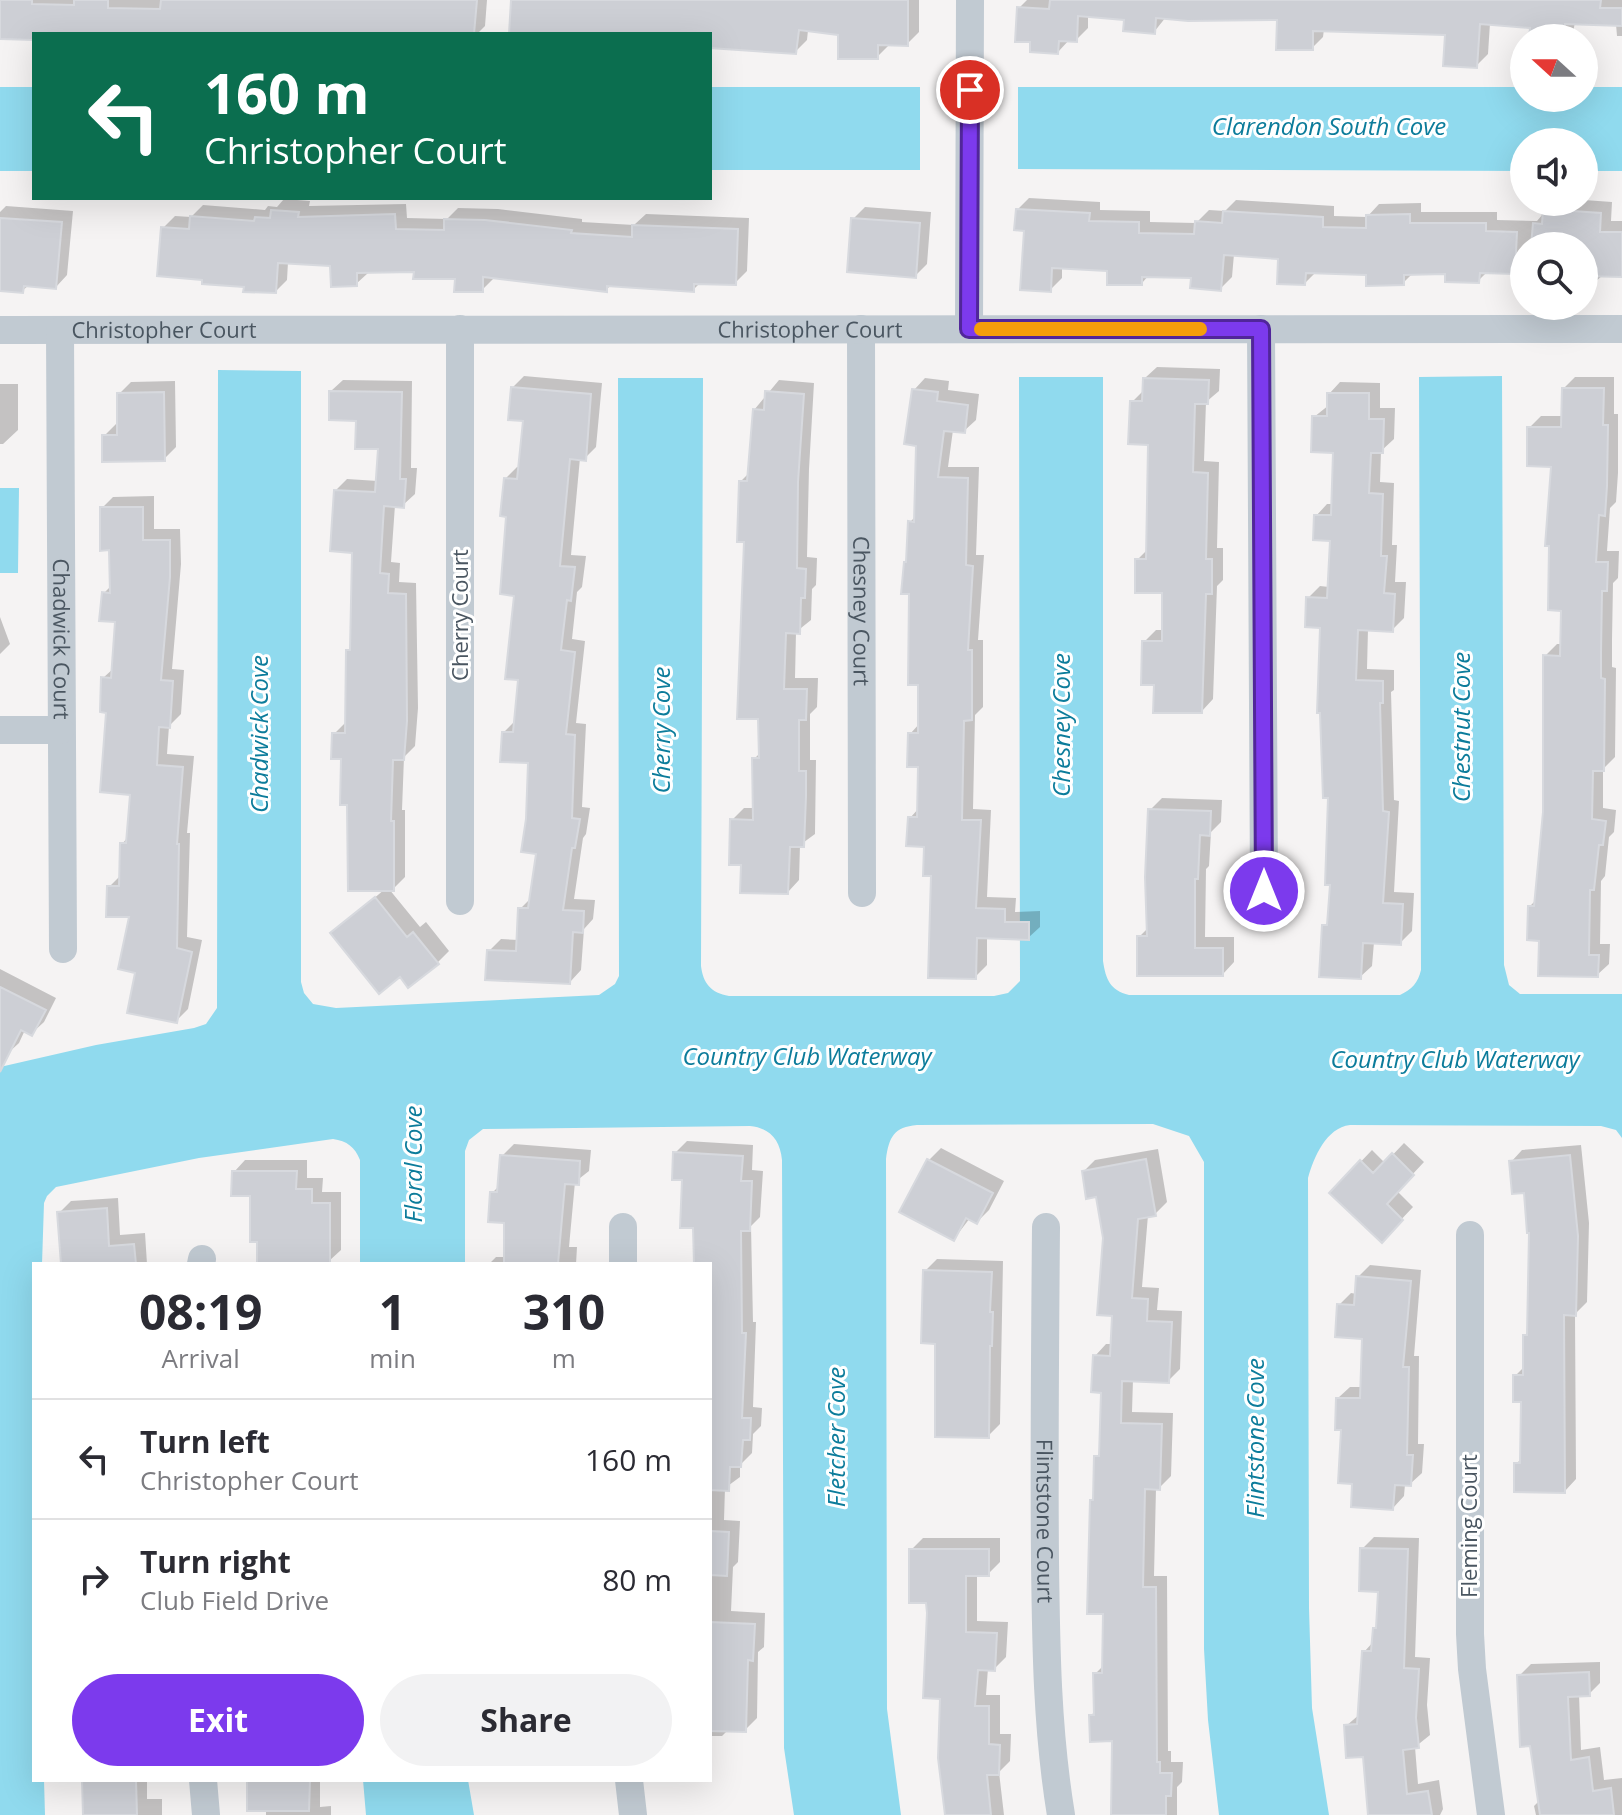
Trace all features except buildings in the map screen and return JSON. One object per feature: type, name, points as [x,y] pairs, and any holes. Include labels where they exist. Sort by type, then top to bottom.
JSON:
[{"type":"street","points":[[969,329],[970,0]]},
{"type":"street","name":"Cherry Court","points":[[460,329],[460,901]]},
{"type":"street","name":"Chesney Court","points":[[861,329],[862,893]]},
{"type":"street","points":[[1261,329],[1264,891]]},
{"type":"street","name":"Christopher Court","points":[[0,330],[1622,329]]},
{"type":"street","name":"Chadwick Court","points":[[60,331],[63,949]]},
{"type":"street","points":[[0,730],[60,730]]},
{"type":"street","points":[[623,1227],[623,1262]]},
{"type":"street","name":"Flintstone Court","points":[[1046,1227],[1044,1466],[1047,1700],[1061,1815]]},
{"type":"street","name":"Fleming Court","points":[[1470,1235],[1470,1634],[1491,1815]]},
{"type":"street","points":[[203,1782],[206,1815]]},
{"type":"street","points":[[629,1782],[633,1815]]},
{"type":"water","points":[[0,87],[32,87],[32,171],[0,171]]},
{"type":"water","points":[[712,87],[920,87],[920,170],[712,170]]},
{"type":"water","name":"Clarendon South Cove","points":[[1018,87],[1510,87],[1510,112],[1598,112],[1598,87],[1622,87],[1622,171],[1598,171],[1598,128],[1510,128],[1510,171],[1018,169]]},
{"type":"water","points":[[218,370],[301,371],[301,982],[304,993],[313,1004],[336,1008],[599,995],[615,984],[619,976],[618,378],[703,378],[701,966],[706,982],[713,990],[729,996],[994,996],[1008,993],[1020,981],[1019,377],[1103,377],[1103,961],[1108,979],[1113,987],[1129,995],[1404,993],[1416,982],[1421,970],[1419,377],[1502,376],[1504,965],[1509,985],[1520,994],[1622,994],[1622,1138],[1616,1130],[1601,1126],[1350,1125],[1328,1138],[1314,1161],[1308,1178],[1309,1608],[1312,1708],[1329,1815],[1219,1815],[1208,1720],[1204,1649],[1204,1162],[1189,1136],[1153,1124],[917,1125],[898,1131],[889,1145],[886,1159],[887,1709],[901,1815],[794,1815],[784,1748],[782,1160],[776,1141],[768,1132],[750,1126],[483,1129],[469,1140],[465,1151],[465,1262],[360,1262],[360,1160],[350,1145],[333,1139],[199,1158],[56,1187],[44,1203],[42,1262],[32,1262],[32,1782],[44,1782],[45,1815],[0,1815],[0,1067],[96,1045],[194,1028],[206,1024],[217,1008]]},
{"type":"water","points":[[0,488],[19,488],[18,573],[0,573]]},
{"type":"water","points":[[363,1782],[468,1782],[474,1815],[366,1815]]},
{"type":"slow traffic","points":[[981,329],[1200,329]]},
{"type":"route","points":[[970,90],[969,329],[1261,329],[1264,891]]},
{"type":"water label","name":"Chesney Cove","points":[[1062,725]]},
{"type":"water label","name":"Chestnut Cove","points":[[1462,727]]},
{"type":"water label","name":"Cherry Cove","points":[[662,730]]},
{"type":"water label","name":"Chadwick Cove","points":[[260,734]]},
{"type":"water label","name":"Country Club Waterway","points":[[807,1057]]},
{"type":"water label","name":"Country Club Waterway","points":[[1455,1060]]},
{"type":"water label","name":"Floral Cove","points":[[414,1164]]},
{"type":"water label","name":"Fletcher Cove","points":[[837,1437]]},
{"type":"water label","name":"Flintstone Cove","points":[[1256,1438]]}]
